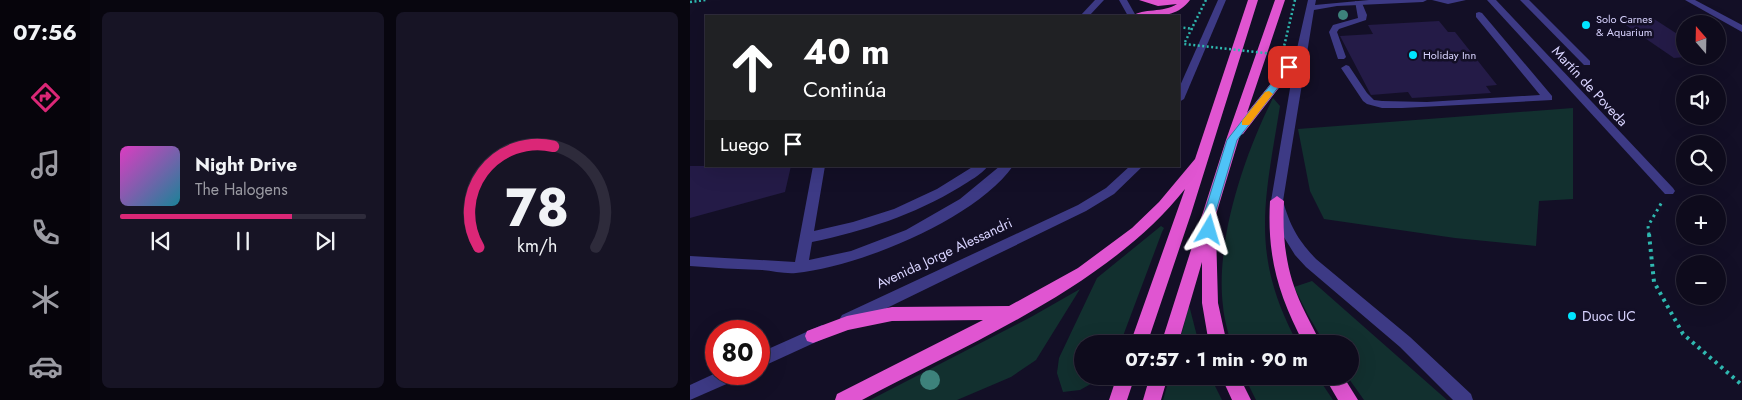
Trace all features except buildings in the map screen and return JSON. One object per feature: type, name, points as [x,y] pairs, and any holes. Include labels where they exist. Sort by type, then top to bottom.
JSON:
[{"type":"highway","points":[[1144,0],[1164,3],[1183,0]]},
{"type":"highway","points":[[1144,15],[1174,10],[1180,6],[1183,0]]},
{"type":"highway","points":[[1245,26],[1246,0]]},
{"type":"highway","points":[[1141,335],[1253,0]]},
{"type":"highway","points":[[1172,335],[1232,140],[1280,0]]},
{"type":"highway","points":[[1232,140],[1301,53]]},
{"type":"highway","points":[[844,400],[1012,313],[1084,272],[1121,245],[1164,206],[1200,162]]},
{"type":"highway","points":[[1277,201],[1275,245],[1278,266],[1286,290],[1308,335]]},
{"type":"highway","points":[[1209,214],[1209,285],[1212,320],[1216,335]]},
{"type":"highway","points":[[813,336],[847,323],[892,314],[1012,313]]},
{"type":"highway","points":[[1118,400],[1123,385]]},
{"type":"highway","points":[[1152,400],[1156,385]]},
{"type":"highway","points":[[1234,385],[1242,400]]},
{"type":"highway","points":[[1339,385],[1349,400]]},
{"type":"street","points":[[1087,15],[1100,0]]},
{"type":"street","points":[[1122,0],[1131,15]]},
{"type":"street","points":[[1180,97],[1222,0]]},
{"type":"street","points":[[1423,0],[1311,4],[1301,53],[1277,201],[1284,226],[1300,252],[1405,342],[1465,400]]},
{"type":"street","points":[[1436,0],[1462,0]]},
{"type":"street","name":"Martín de Poveda","points":[[1491,0],[1669,191]]},
{"type":"street","points":[[1524,0],[1586,64]]},
{"type":"street","points":[[1682,0],[1692,2],[1742,29]]},
{"type":"street","points":[[1341,57],[1333,32],[1336,27],[1362,20],[1363,15],[1358,3]]},
{"type":"street","points":[[1346,68],[1363,94],[1376,103],[1424,105],[1548,98],[1479,15]]},
{"type":"street","points":[[801,266],[819,167]]},
{"type":"street","points":[[806,238],[846,231],[903,212],[952,188],[981,167]]},
{"type":"street","points":[[690,261],[801,266],[860,252],[919,229],[968,200],[1006,167]]},
{"type":"street","name":"Avenida Jorge Alessandri","points":[[770,356],[1082,208],[1110,191],[1136,167]]},
{"type":"street","points":[[690,393],[708,385]]},
{"type":"path","points":[[690,2],[706,0]]},
{"type":"path","points":[[1206,0],[1184,44],[1282,55],[1295,0]]},
{"type":"path","points":[[1180,27],[1196,29]]},
{"type":"path","points":[[1669,191],[1648,226],[1654,282],[1683,334],[1742,385]]},
{"type":"green space","points":[[1273,98],[1280,106],[1266,199],[1267,254],[1272,282],[1294,335],[1229,335],[1224,311],[1223,255],[1234,199],[1242,172]]},
{"type":"green space","points":[[1573,108],[1573,199],[1539,201],[1536,246],[1455,238],[1324,219],[1310,191],[1298,129]]},
{"type":"green space","points":[[1161,226],[1164,228],[1123,335],[1074,335],[1074,385],[1089,385],[1080,390],[1063,392],[1057,373],[1059,358],[1097,278]]},
{"type":"green space","points":[[1312,281],[1447,400],[1364,400],[1353,385],[1359,385],[1359,335],[1320,335],[1294,287]]},
{"type":"green space","points":[[1080,289],[1036,360],[1011,377],[957,400],[870,400],[1031,317]]},
{"type":"green space","points":[[1189,305],[1197,335],[1181,335]]},
{"type":"green space","points":[[1167,385],[1214,385],[1222,400],[1163,400]]},
{"type":"green space","points":[[1248,385],[1323,385],[1333,400],[1256,400]]},
{"type":"slow traffic","points":[[1245,123],[1269,94]]},
{"type":"place","name":"Solo Carnes & Aquarium","points":[[1586,25]]},
{"type":"place","name":"Holiday Inn","points":[[1413,55]]},
{"type":"place","name":"Duoc UC","points":[[1572,316]]},
{"type":"route","points":[[1209,230],[1209,214],[1232,140],[1289,67]]}]
